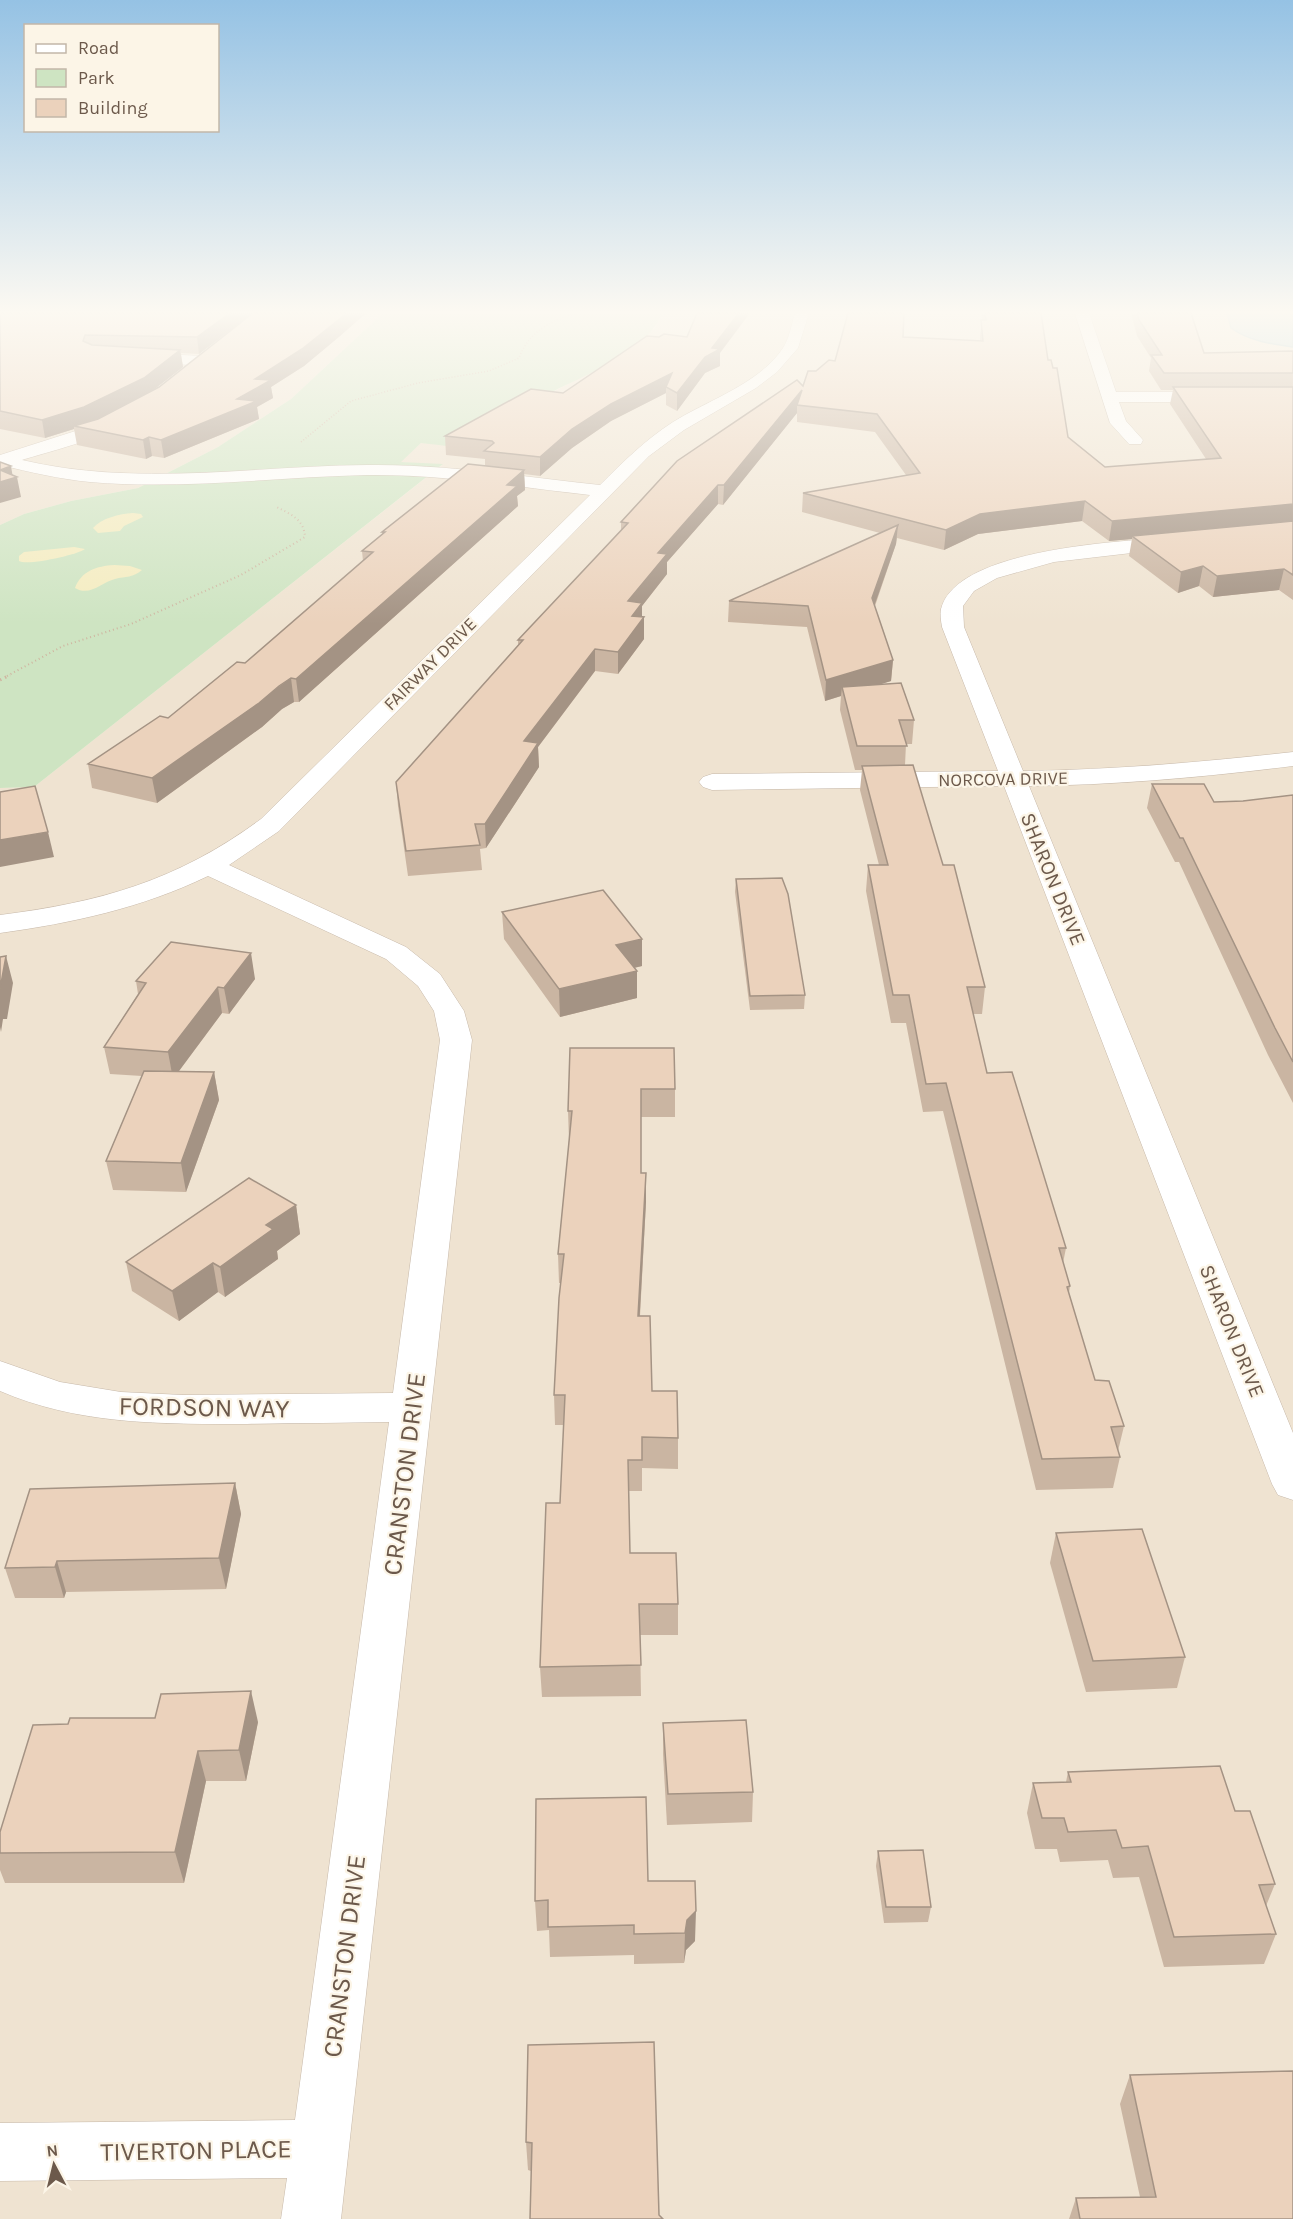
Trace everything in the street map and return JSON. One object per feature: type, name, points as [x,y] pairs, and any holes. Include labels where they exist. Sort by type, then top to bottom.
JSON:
[{"type":"street","points":[[1,460],[94,431],[124,417]]},
{"type":"street","name":"FAIRWAY DRIVE","points":[[0,924],[64,914],[126,899],[182,881],[246,845],[270,825],[603,491],[658,440],[698,417]]},
{"type":"street","points":[[1116,417],[1118,423],[1135,440]]},
{"type":"street","points":[[1,460],[54,472],[122,477],[393,471],[603,491]]},
{"type":"street","name":"SHARON DRIVE","points":[[1199,541],[1029,560],[992,572],[964,589],[954,603],[951,614],[953,627],[1293,1484]]},
{"type":"street","name":"NORCOVA DRIVE","points":[[712,782],[1013,779],[1145,775],[1293,759]]},
{"type":"street","name":"CRANSTON DRIVE","points":[[210,867],[396,953],[429,980],[449,1011],[456,1040],[311,2219]]},
{"type":"street","name":"FORDSON WAY","points":[[0,1375],[28,1389],[94,1406],[173,1410],[412,1407]]},
{"type":"street","name":"TIVERTON PLACE","points":[[0,2152],[320,2149]]},
{"type":"shaded area","points":[[0,417],[264,417],[218,447],[138,488],[71,501],[24,514],[0,525]]},
{"type":"shaded area","points":[[513,417],[1293,417],[1293,2219],[0,2219],[0,788],[34,787],[442,465],[400,462],[421,443],[472,446]]},
{"type":"green space","points":[[264,417],[514,417],[472,446],[421,443],[401,462],[443,464],[34,787],[0,788],[0,525],[24,514],[71,501],[138,488],[218,447]]},
{"type":"sand","points":[[141,514],[143,517],[124,526],[120,531],[98,533],[93,528],[111,517]]},
{"type":"sand","points":[[74,547],[85,549],[52,559],[19,561],[19,556],[24,552]]},
{"type":"sand","points":[[114,565],[130,566],[142,570],[91,590],[75,588],[81,577],[90,570]]},
{"type":"building","points":[[26,417],[53,417],[42,420]]},
{"type":"building","points":[[103,417],[219,417],[161,440],[149,437],[143,440],[74,426]]},
{"type":"building","points":[[481,417],[591,417],[572,429],[540,457],[484,451],[494,443],[492,441],[445,436]]},
{"type":"building","points":[[743,417],[780,417],[724,485],[718,485],[658,553],[667,554],[628,601],[642,603],[632,616],[644,617],[618,652],[595,649],[524,741],[538,743],[485,824],[475,824],[480,845],[406,851],[396,782],[523,640],[518,640],[628,523],[621,522],[677,461]]},
{"type":"building","points":[[879,417],[1065,417],[1068,437],[1105,467],[1221,458],[1193,417],[1293,417],[1293,504],[1112,521],[1085,501],[980,514],[946,530],[803,493],[920,473]]},
{"type":"building","points":[[0,462],[11,466],[0,470]]},
{"type":"building","points":[[468,464],[524,470],[507,485],[517,486],[296,679],[291,678],[279,686],[259,703],[152,778],[88,764],[160,716],[168,718],[237,662],[245,663],[373,552],[362,551],[385,532],[382,532]]},
{"type":"building","points":[[0,470],[17,477],[0,482]]},
{"type":"building","points":[[1293,521],[1293,575],[1284,569],[1217,576],[1203,566],[1181,572],[1132,536]]},
{"type":"building","points":[[898,525],[872,598],[893,660],[826,680],[808,606],[729,601]]},
{"type":"building","points":[[901,683],[914,720],[899,720],[907,746],[857,746],[842,687]]},
{"type":"building","points":[[913,765],[943,865],[954,865],[985,987],[967,987],[987,1073],[1012,1072],[1066,1248],[1059,1248],[1070,1286],[1067,1287],[1095,1380],[1109,1381],[1124,1426],[1111,1427],[1120,1457],[1042,1459],[946,1083],[926,1084],[909,995],[893,995],[868,865],[888,865],[862,766]]},
{"type":"building","points":[[1152,784],[1204,784],[1214,802],[1293,795],[1293,1062],[1183,838],[1180,838]]},
{"type":"building","points":[[35,786],[48,832],[0,840],[0,792]]},
{"type":"building","points":[[782,878],[788,894],[805,995],[750,996],[736,879]]},
{"type":"building","points":[[603,890],[642,939],[616,945],[637,971],[559,989],[502,912]]},
{"type":"building","points":[[171,942],[251,953],[224,988],[218,987],[168,1052],[104,1047],[146,983],[136,981]]},
{"type":"building","points":[[6,956],[0,989],[0,957]]},
{"type":"building","points":[[570,1048],[674,1048],[675,1089],[641,1089],[641,1173],[646,1173],[638,1316],[650,1316],[652,1391],[677,1391],[678,1438],[642,1437],[642,1460],[628,1460],[630,1553],[676,1553],[678,1604],[639,1604],[641,1665],[540,1667],[546,1503],[560,1503],[565,1395],[554,1395],[559,1298],[564,1254],[558,1254],[572,1111],[568,1111]]},
{"type":"building","points":[[144,1071],[214,1072],[181,1163],[106,1161]]},
{"type":"building","points":[[249,1178],[296,1205],[266,1225],[273,1229],[220,1267],[213,1263],[172,1291],[126,1262]]},
{"type":"building","points":[[235,1483],[219,1558],[57,1561],[55,1567],[5,1568],[30,1489]]},
{"type":"building","points":[[1142,1529],[1185,1657],[1093,1661],[1056,1533]]},
{"type":"building","points":[[251,1691],[239,1750],[198,1751],[175,1852],[0,1853],[0,1832],[33,1725],[68,1724],[70,1718],[155,1718],[161,1694]]},
{"type":"building","points":[[746,1720],[753,1792],[668,1794],[663,1723]]},
{"type":"building","points":[[1220,1766],[1235,1811],[1250,1811],[1275,1884],[1259,1885],[1276,1934],[1174,1937],[1148,1846],[1122,1848],[1116,1830],[1068,1832],[1064,1818],[1042,1818],[1033,1783],[1071,1782],[1068,1772]]},
{"type":"building","points":[[646,1797],[648,1881],[695,1881],[696,1911],[687,1920],[685,1933],[634,1934],[634,1925],[548,1927],[548,1900],[535,1901],[536,1799]]},
{"type":"building","points":[[923,1850],[931,1907],[886,1907],[878,1851]]},
{"type":"building","points":[[654,2042],[659,2215],[663,2219],[530,2219],[532,2143],[526,2142],[528,2045]]},
{"type":"building","points":[[1293,2071],[1293,2219],[1080,2219],[1076,2198],[1156,2197],[1130,2075]]}]
